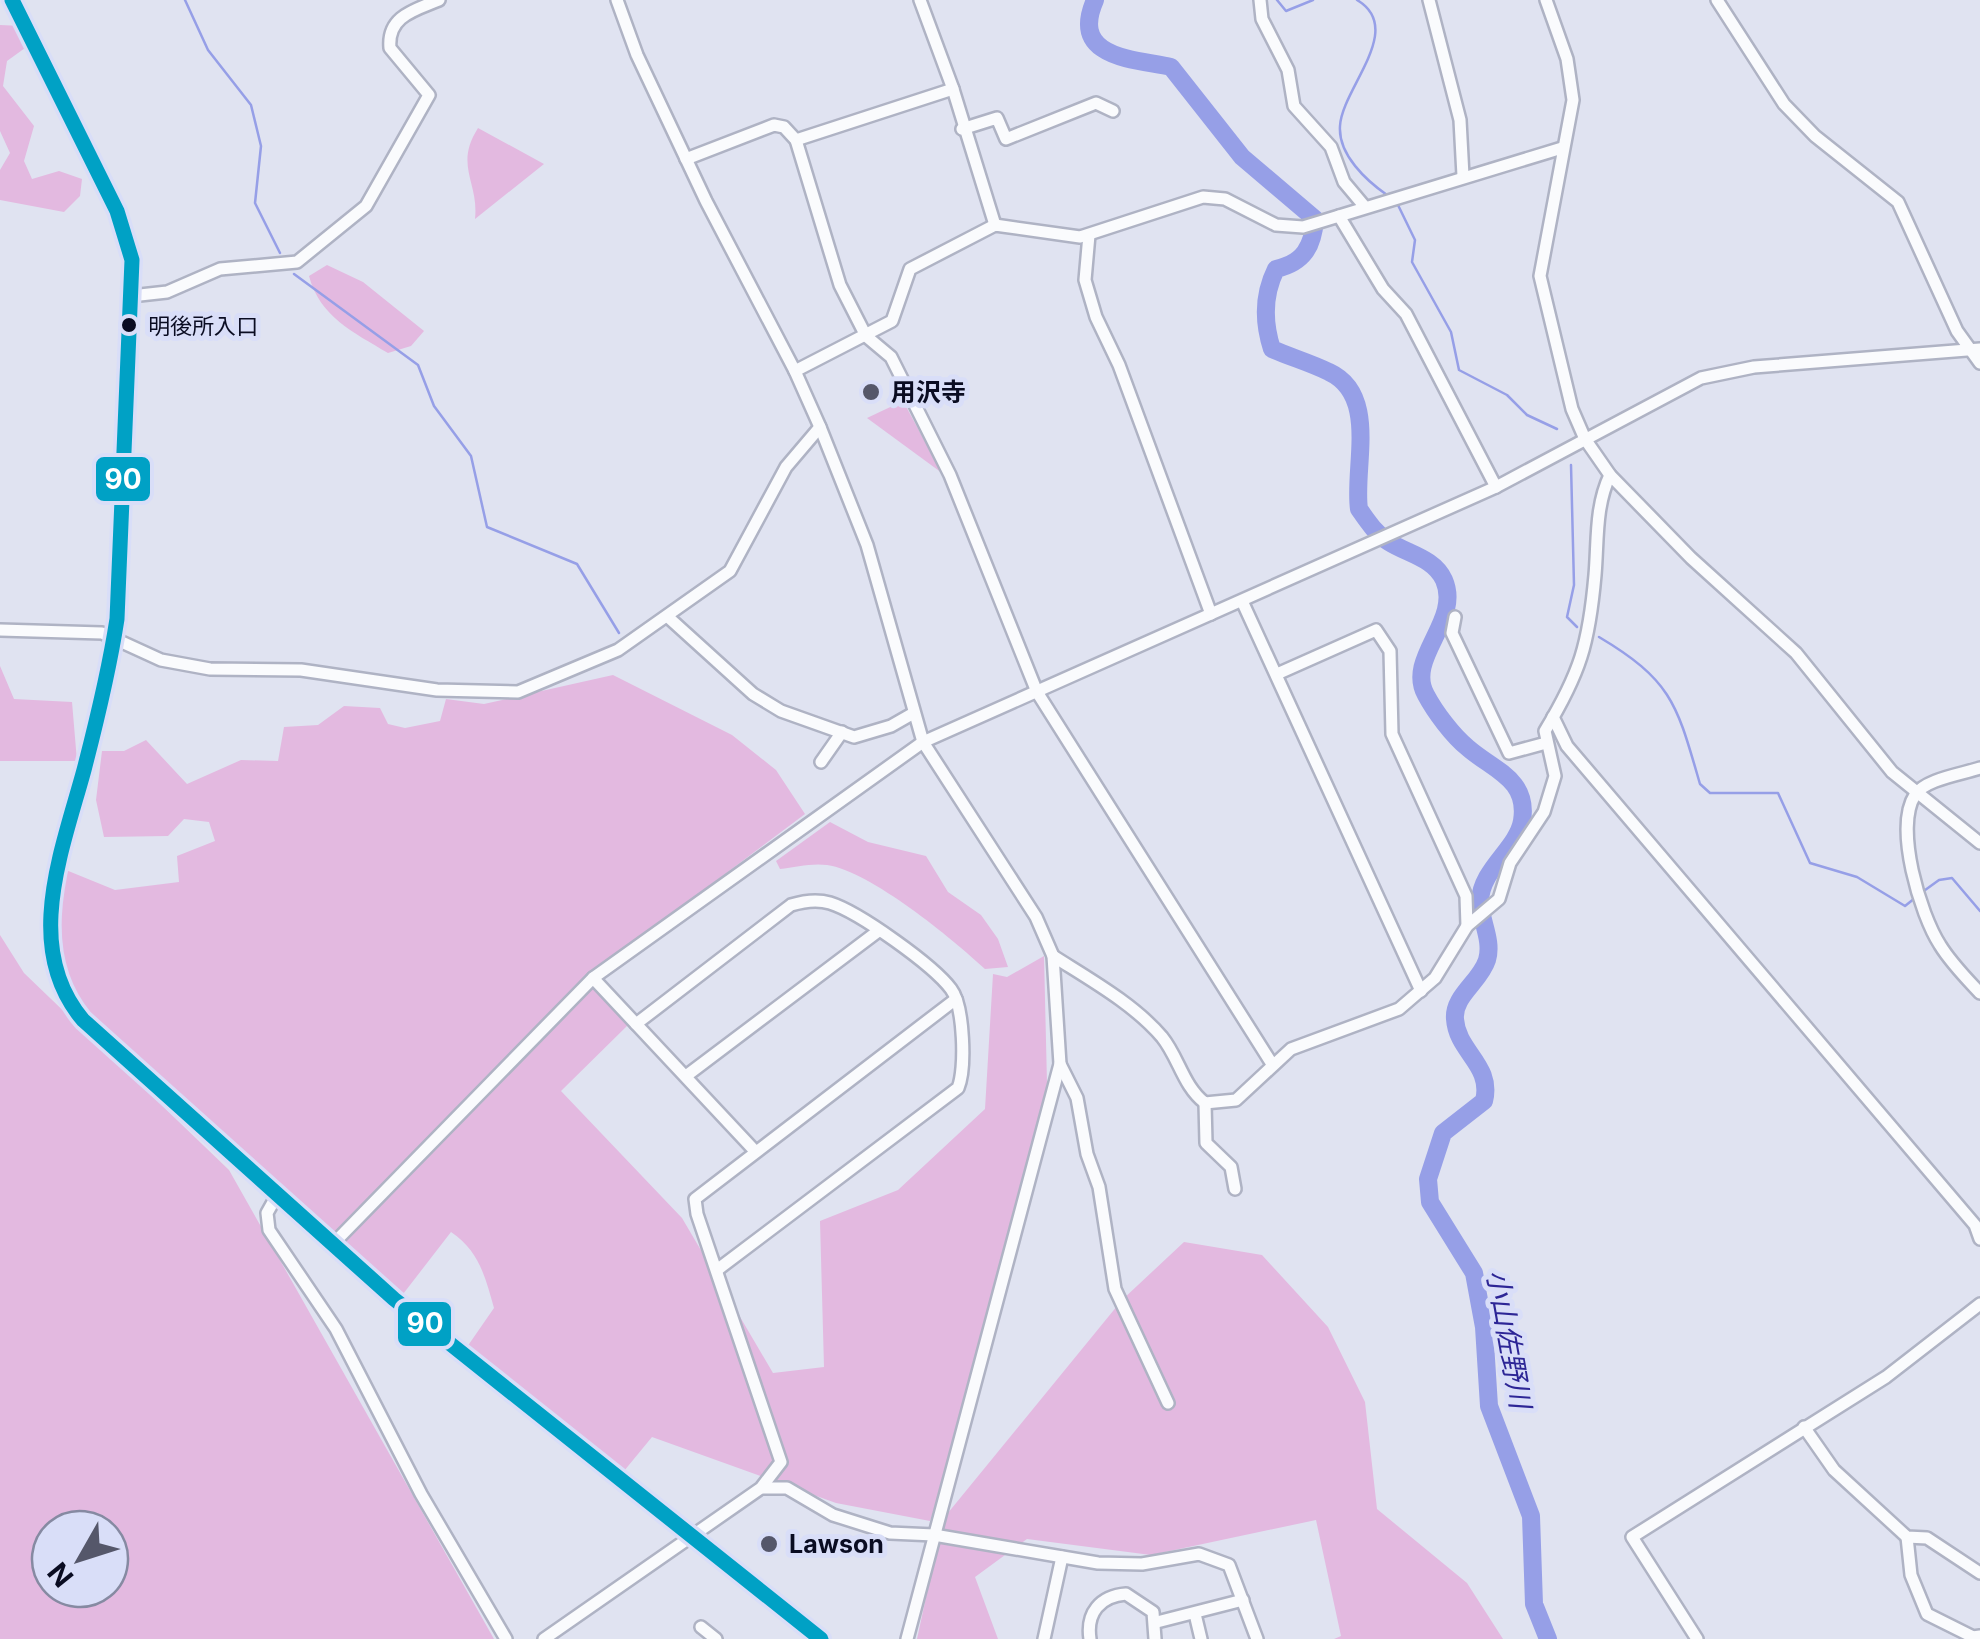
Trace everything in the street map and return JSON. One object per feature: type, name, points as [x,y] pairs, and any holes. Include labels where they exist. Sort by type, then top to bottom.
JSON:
[{"type":"main road","points":[[12,0],[130,242],[114,636],[108,678],[54,881],[53,962],[62,992],[84,1020],[331,1246],[822,1639]]},
{"type":"street","points":[[130,296],[167,292],[220,269],[297,262],[366,206],[430,95],[390,48],[392,27],[398,19],[439,0]]},
{"type":"street","points":[[617,0],[686,160],[796,371],[820,427],[867,545],[923,742],[1036,917],[1052,956],[1060,1064],[908,1639]]},
{"type":"street","points":[[920,0],[953,89],[994,225]]},
{"type":"street","points":[[1260,0],[1262,19],[1288,70],[1294,106],[1331,147],[1344,182],[1365,207]]},
{"type":"street","points":[[1429,0],[1460,120],[1463,176]]},
{"type":"street","points":[[1546,0],[1571,78],[1572,100],[1540,276],[1572,409],[1585,438],[1610,475],[1691,558],[1796,652],[1915,795],[1980,844]]},
{"type":"street","points":[[1717,0],[1784,104],[1815,136],[1898,202],[1980,364]]},
{"type":"street","points":[[796,140],[953,89]]},
{"type":"street","points":[[962,129],[997,118],[1006,139],[1096,103],[1113,111]]},
{"type":"street","points":[[686,160],[774,125],[784,127],[796,140],[840,285],[866,336],[891,357],[950,475],[1037,692],[1272,1064]]},
{"type":"street","points":[[796,371],[892,321],[910,269],[994,225],[1089,235],[1204,197],[1225,199],[1276,226],[1303,227],[1562,148]]},
{"type":"street","points":[[1334,218],[1406,314],[1496,487]]},
{"type":"street","points":[[1089,235],[1085,280],[1096,317],[1119,365],[1210,614]]},
{"type":"street","points":[[331,1246],[594,978],[923,742],[1496,487],[1660,396],[1730,371],[1974,350]]},
{"type":"street","points":[[0,630],[114,636],[161,660],[210,669],[301,670],[489,694],[518,692],[618,650],[730,571],[786,467],[820,427]]},
{"type":"street","points":[[1205,1104],[1236,1100],[1291,1048],[1399,1009],[1435,978],[1470,924],[1499,899],[1510,863],[1544,812],[1552,790],[1555,776],[1545,731],[1576,681],[1580,666],[1595,575],[1600,495],[1610,475]]},
{"type":"street","points":[[1242,601],[1421,991]]},
{"type":"street","points":[[668,617],[769,706],[854,737],[874,733],[912,714]]},
{"type":"street","points":[[1454,617],[1452,633],[1509,754],[1546,743]]},
{"type":"street","points":[[1277,674],[1376,630],[1390,651],[1392,734],[1466,896],[1470,924]]},
{"type":"street","points":[[1553,717],[1567,746],[1896,1127],[1975,1225],[1980,1240]]},
{"type":"street","points":[[821,762],[842,732]]},
{"type":"street","points":[[1980,768],[1923,788],[1915,795],[1907,824],[1916,885],[1936,940],[1980,993]]},
{"type":"street","points":[[636,1024],[792,905],[826,902],[878,932],[930,970],[956,999],[961,1022],[958,1088],[717,1270]]},
{"type":"street","points":[[686,1076],[878,932]]},
{"type":"street","points":[[1052,956],[1147,1022],[1165,1040],[1182,1076],[1205,1104],[1206,1143],[1231,1167],[1235,1189]]},
{"type":"street","points":[[594,978],[754,1150]]},
{"type":"street","points":[[544,1639],[696,1536],[778,1472],[781,1453],[696,1214],[696,1199],[754,1150],[956,999]]},
{"type":"street","points":[[1060,1064],[1077,1098],[1087,1154],[1099,1187],[1115,1289],[1168,1403]]},
{"type":"street","points":[[276,1197],[267,1212],[268,1230],[336,1329],[422,1494],[506,1639]]},
{"type":"street","points":[[1697,1639],[1632,1537],[1886,1378],[1980,1304]]},
{"type":"street","points":[[1804,1427],[1834,1470],[1907,1537],[1927,1538],[1980,1574]]},
{"type":"street","points":[[760,1488],[787,1488],[833,1514],[890,1532],[934,1534],[1062,1557],[1142,1564],[1199,1554],[1230,1565],[1257,1639]]},
{"type":"street","points":[[1907,1537],[1911,1575],[1927,1614],[1974,1637],[1980,1636]]},
{"type":"street","points":[[1044,1639],[1062,1557]]},
{"type":"street","points":[[1087,1638],[1091,1615],[1105,1599],[1116,1595],[1146,1603],[1157,1622],[1155,1639]]},
{"type":"street","points":[[1157,1622],[1243,1600]]},
{"type":"street","points":[[1195,1614],[1201,1639]]},
{"type":"street","points":[[702,1627],[716,1639]]},
{"type":"shaded area","points":[[0,25],[22,26],[25,48],[7,61],[3,86],[34,126],[24,161],[32,179],[59,171],[82,179],[80,196],[64,212],[0,200],[0,170],[10,153],[0,131]]},
{"type":"shaded area","points":[[478,128],[544,164],[475,219],[468,153]]},
{"type":"shaded area","points":[[327,265],[363,282],[424,331],[411,346],[388,353],[351,330],[330,313],[314,290],[309,276]]},
{"type":"shaded area","points":[[903,401],[942,473],[867,418]]},
{"type":"shaded area","points":[[0,666],[14,699],[72,702],[77,761],[0,761]]},
{"type":"shaded area","points":[[613,675],[732,735],[776,770],[805,814],[587,978],[628,1025],[561,1091],[682,1218],[773,1373],[824,1367],[820,1221],[898,1190],[985,1109],[993,974],[1007,977],[1044,956],[1047,1083],[1010,1277],[930,1521],[836,1503],[652,1437],[624,1471],[514,1391],[467,1347],[494,1308],[480,1265],[461,1239],[451,1232],[400,1298],[79,1006],[72,990],[61,938],[61,868],[115,890],[179,882],[177,856],[215,841],[209,822],[184,819],[168,836],[104,837],[96,800],[102,751],[124,751],[146,740],[187,784],[241,760],[278,761],[284,727],[318,725],[344,706],[380,708],[388,724],[405,728],[440,721],[446,699],[484,704]]},
{"type":"shaded area","points":[[830,822],[868,842],[926,856],[948,892],[981,915],[998,939],[1008,967],[985,969],[910,908],[845,870],[827,865],[780,869],[776,861]]},
{"type":"shaded area","points":[[0,935],[24,973],[229,1170],[494,1639],[0,1639]]},
{"type":"shaded area","points":[[1184,1242],[1262,1255],[1328,1327],[1365,1402],[1377,1509],[1467,1583],[1503,1639],[1334,1639],[1341,1636],[1316,1520],[1151,1555],[1027,1539],[975,1577],[998,1639],[917,1639],[943,1519],[1122,1300]]},
{"type":"waterway","points":[[185,0],[208,50],[251,105],[261,146],[255,203],[280,253]]},
{"type":"waterway","name":"小山佐野川","points":[[1095,0],[1089,19],[1091,34],[1098,45],[1124,58],[1171,67],[1242,157],[1315,219],[1305,252],[1293,263],[1276,269],[1272,279],[1266,308],[1272,349],[1329,372],[1354,397],[1360,434],[1359,509],[1380,535],[1427,561],[1440,573],[1448,595],[1441,625],[1422,667],[1426,695],[1456,737],[1507,777],[1520,795],[1523,807],[1519,831],[1482,890],[1487,960],[1458,1003],[1455,1019],[1457,1031],[1484,1078],[1484,1101],[1443,1133],[1428,1179],[1430,1202],[1474,1273],[1484,1327],[1489,1406],[1531,1516],[1534,1604],[1548,1639]]},
{"type":"waterway","points":[[1277,0],[1286,11],[1313,0]]},
{"type":"waterway","points":[[1357,0],[1370,12],[1375,27],[1374,43],[1343,111],[1341,137],[1355,166],[1387,195]]},
{"type":"waterway","points":[[1397,203],[1415,240],[1412,262],[1451,332],[1459,370],[1507,395],[1527,415],[1557,429]]},
{"type":"waterway","points":[[294,274],[418,365],[434,406],[471,456],[487,527],[577,564],[619,633]]},
{"type":"waterway","points":[[1571,465],[1574,585],[1567,617],[1577,627]]},
{"type":"waterway","points":[[1599,637],[1643,667],[1669,697],[1700,784],[1710,793],[1778,793],[1810,863],[1857,877],[1905,906],[1915,898]]},
{"type":"waterway","points":[[1921,893],[1939,880],[1952,878],[1980,911]]},
{"type":"transit line","name":"90","points":[[12,0],[117,211],[132,260],[117,619],[52,898],[54,962],[65,992],[83,1020],[394,1299],[821,1639]]},
{"type":"place","name":"明後所入口","points":[[129,325]]},
{"type":"place","name":"用沢寺","points":[[871,392]]},
{"type":"place","name":"Lawson","points":[[769,1544]]}]
